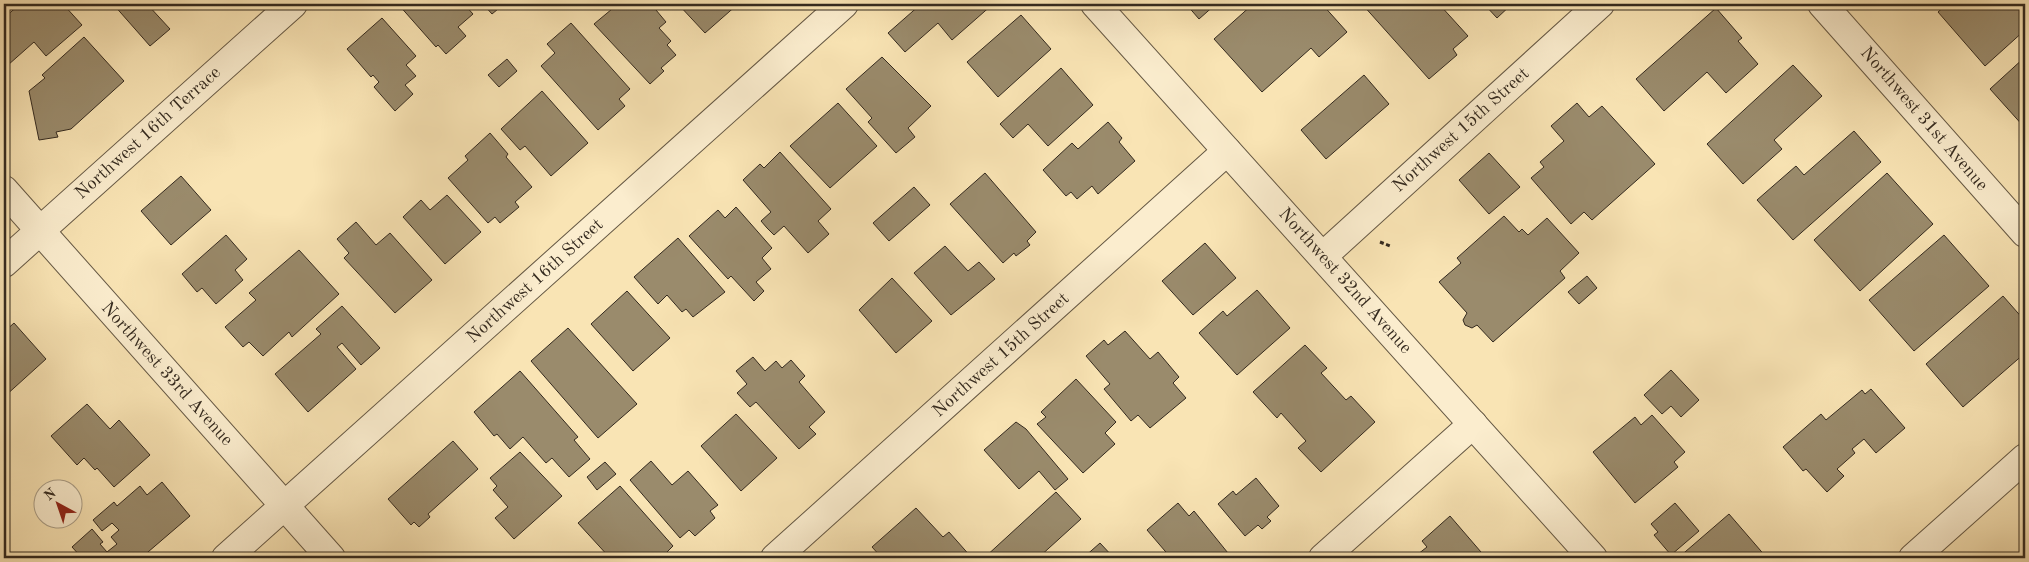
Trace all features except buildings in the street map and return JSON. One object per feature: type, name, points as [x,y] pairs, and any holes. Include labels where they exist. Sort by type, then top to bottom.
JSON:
[{"type":"street","name":"Northwest 16th Terrace","points":[[4,263],[293,4]]},
{"type":"street","name":"Northwest 16th Street","points":[[226,558],[844,4]]},
{"type":"street","name":"Northwest 32nd Avenue","points":[[1095,4],[1593,558]]},
{"type":"street","name":"Northwest 15th Street","points":[[1323,256],[1600,4]]},
{"type":"street","name":"Northwest 31st Avenue","points":[[1822,4],[2025,234]]},
{"type":"street","name":"Northwest 15th Street","points":[[775,558],[1227,151]]},
{"type":"street","name":"Northwest 33rd Avenue","points":[[4,190],[331,558]]},
{"type":"street","points":[[1323,558],[1473,424]]},
{"type":"street","points":[[1913,558],[2025,458]]}]
